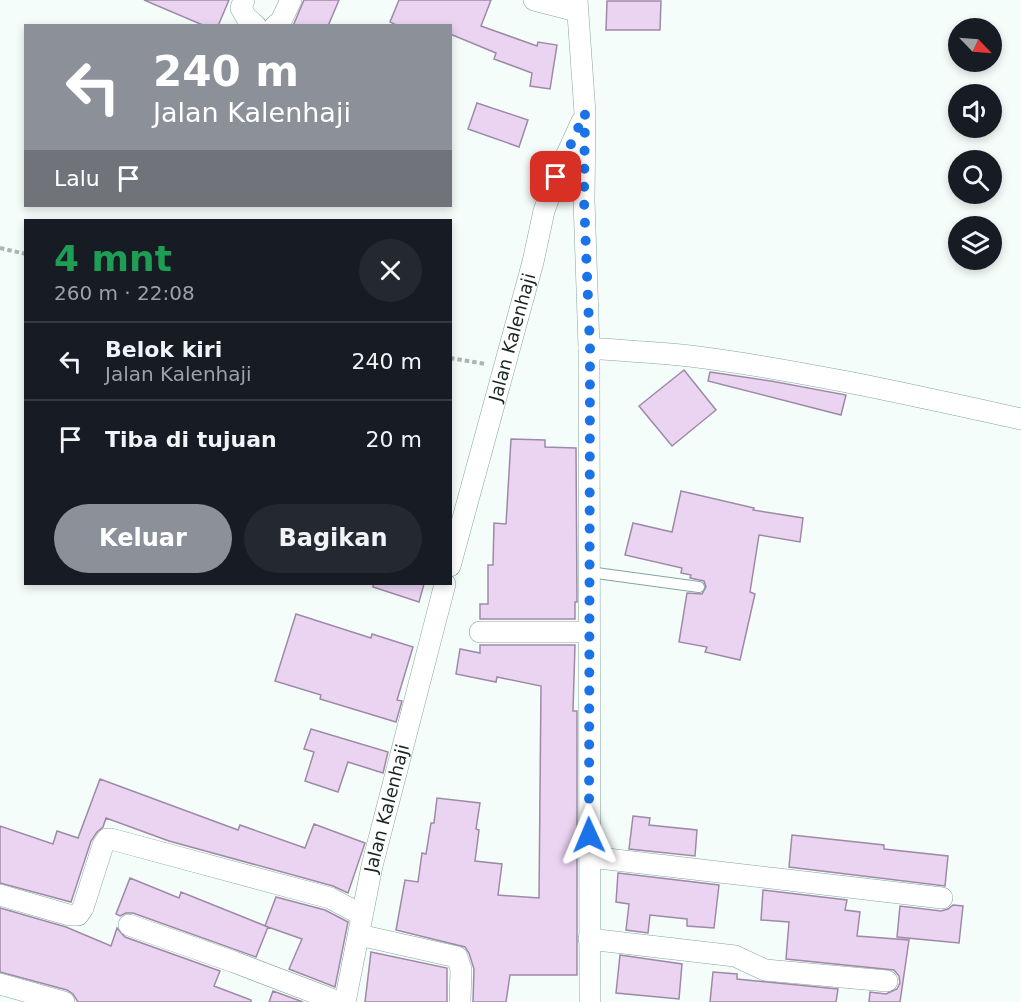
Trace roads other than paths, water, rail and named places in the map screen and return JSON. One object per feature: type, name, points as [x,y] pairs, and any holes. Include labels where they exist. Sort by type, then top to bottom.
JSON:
[{"type":"street","points":[[244,0],[241,8],[254,24]]},
{"type":"street","points":[[277,24],[291,0]]},
{"type":"street","points":[[534,0],[577,5],[585,113],[584,200],[590,348],[590,1002]]},
{"type":"street","name":"Jalan Kalenhaji","points":[[452,558],[533,262],[544,211],[556,177],[585,113]]},
{"type":"street","points":[[590,348],[687,355],[734,362],[1021,419]]},
{"type":"street","name":"Jalan Kalenhaji","points":[[345,1002],[372,866],[445,585]]},
{"type":"street","points":[[480,632],[589,632]]},
{"type":"street","points":[[0,895],[69,915],[78,915],[103,844],[111,838],[330,898],[362,915]]},
{"type":"street","points":[[590,857],[942,898]]},
{"type":"street","points":[[129,925],[339,1002]]},
{"type":"street","points":[[359,936],[457,957],[461,969],[460,1002]]},
{"type":"street","points":[[589,939],[735,956],[765,970],[887,981]]},
{"type":"street","points":[[0,984],[64,1002]]},
{"type":"lane","points":[[589,572],[699,587]]}]
